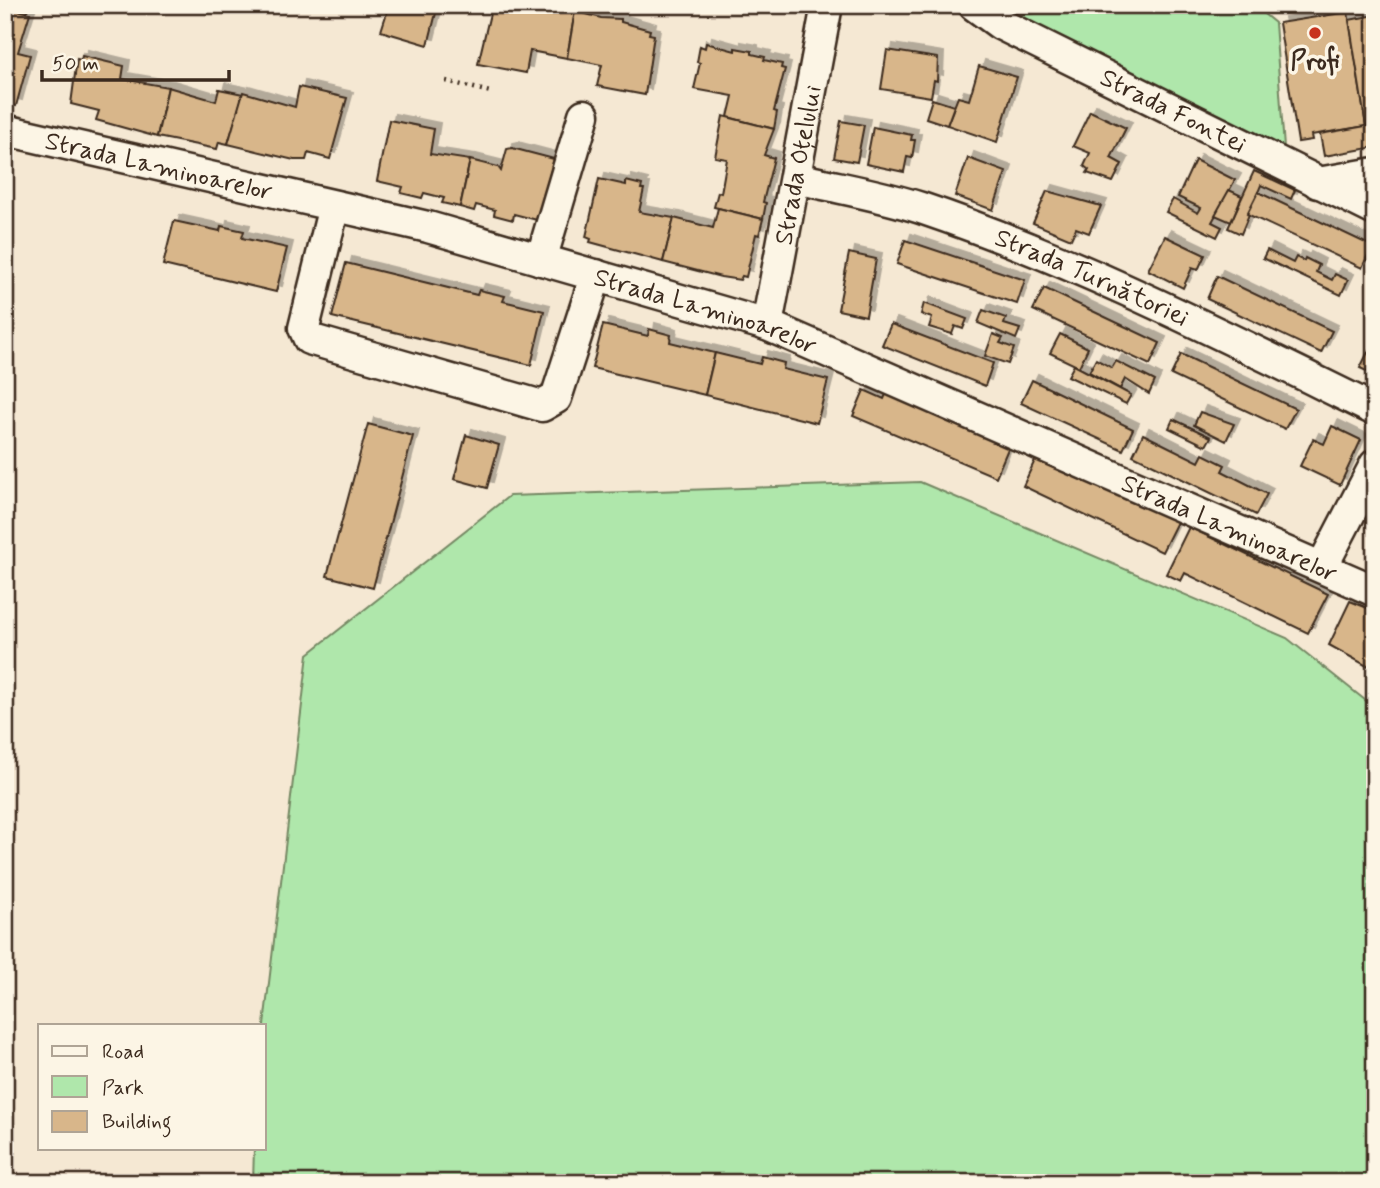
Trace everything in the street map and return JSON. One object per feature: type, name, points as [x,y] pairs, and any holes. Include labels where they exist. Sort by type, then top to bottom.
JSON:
[{"type":"street","name":"Strada Oțelului","points":[[767,325],[797,178],[827,5]]},
{"type":"street","name":"Strada Fontei","points":[[974,5],[1000,24],[1375,210]]},
{"type":"street","points":[[541,260],[584,115]]},
{"type":"street","name":"Strada Laminoarelor","points":[[5,130],[428,227],[767,325],[1375,591]]},
{"type":"street","points":[[1318,183],[1375,173]]},
{"type":"street","name":"Strada Turnătoriei","points":[[797,178],[918,207],[1007,239],[1121,289],[1375,410]]},
{"type":"street","points":[[334,206],[304,328],[309,339],[542,406],[556,398],[597,275]]},
{"type":"street","points":[[1322,567],[1375,465]]},
{"type":"path","points":[[446,81],[491,92]]},
{"type":"green space","points":[[1119,5],[1253,5],[1275,23],[1284,148],[1015,15]]},
{"type":"green space","points":[[920,482],[1287,638],[1375,708],[1375,1183],[253,1183],[254,1150],[266,1150],[264,1024],[308,654],[509,496]]},
{"type":"building","points":[[5,5],[30,5],[26,13]]},
{"type":"building","points":[[366,5],[438,5],[428,45],[381,31],[388,9],[384,11]]},
{"type":"building","points":[[492,5],[548,5],[575,11],[567,58],[530,51],[526,73],[478,64]]},
{"type":"building","points":[[5,7],[30,13],[18,52],[30,55],[16,106],[5,103]]},
{"type":"building","points":[[575,11],[601,18],[621,19],[621,22],[650,30],[649,34],[654,35],[645,95],[597,86],[602,65],[567,58]]},
{"type":"building","points":[[1348,12],[1366,126],[1311,135],[1312,140],[1298,142],[1279,23]]},
{"type":"building","points":[[1375,15],[1375,147],[1324,156],[1320,134],[1366,126],[1349,20]]},
{"type":"building","points":[[706,43],[735,51],[735,48],[752,51],[752,54],[765,57],[764,60],[782,64],[781,68],[785,69],[774,111],[777,112],[774,129],[728,117],[733,96],[694,89],[700,63],[697,62],[700,46],[705,48]]},
{"type":"building","points":[[887,50],[938,58],[937,81],[934,80],[931,97],[881,89]]},
{"type":"building","points":[[82,56],[124,66],[122,79],[168,87],[157,137],[96,120],[99,111],[71,104],[77,59],[81,60]]},
{"type":"building","points":[[979,66],[1017,77],[997,142],[947,125],[958,97],[969,100]]},
{"type":"building","points":[[168,87],[216,101],[219,89],[243,94],[228,144],[219,142],[217,149],[157,137]]},
{"type":"building","points":[[299,87],[347,98],[330,159],[308,153],[306,160],[294,160],[228,144],[243,92],[295,107]]},
{"type":"building","points":[[932,99],[954,106],[947,125],[926,118]]},
{"type":"building","points":[[1090,111],[1126,128],[1111,158],[1122,164],[1113,182],[1087,173],[1089,170],[1084,166],[1090,153],[1073,146]]},
{"type":"building","points":[[723,116],[774,129],[764,155],[774,158],[763,202],[766,203],[763,219],[714,207],[718,192],[721,193],[727,159],[715,157]]},
{"type":"building","points":[[389,120],[434,129],[430,154],[470,160],[460,207],[442,203],[444,198],[424,193],[422,198],[401,193],[403,187],[377,181]]},
{"type":"building","points":[[841,121],[864,125],[857,162],[834,158]]},
{"type":"building","points":[[873,127],[912,135],[911,140],[915,140],[912,158],[907,157],[904,172],[866,164]]},
{"type":"building","points":[[507,149],[554,159],[537,220],[514,214],[513,220],[494,215],[495,210],[476,205],[474,211],[460,207],[470,160],[498,167],[501,171]]},
{"type":"building","points":[[968,158],[1006,172],[993,210],[955,196]]},
{"type":"building","points":[[1195,160],[1235,180],[1212,222],[1222,227],[1217,237],[1166,212],[1173,199],[1198,213],[1201,208],[1178,197]]},
{"type":"building","points":[[1254,171],[1295,190],[1291,199],[1261,185],[1241,234],[1228,228]]},
{"type":"building","points":[[599,179],[626,185],[626,181],[642,185],[641,189],[644,189],[639,212],[674,218],[663,262],[590,242],[591,239],[586,237]]},
{"type":"building","points":[[1229,190],[1242,196],[1231,222],[1215,215]]},
{"type":"building","points":[[1047,191],[1101,206],[1089,233],[1076,228],[1071,239],[1033,223]]},
{"type":"building","points":[[1258,192],[1372,246],[1362,268],[1247,214]]},
{"type":"building","points":[[718,208],[763,219],[759,235],[756,234],[746,277],[742,276],[740,280],[721,277],[663,262],[674,218],[713,228]]},
{"type":"building","points":[[174,221],[220,231],[221,226],[244,231],[242,238],[287,248],[276,292],[163,265]]},
{"type":"building","points":[[1165,236],[1205,255],[1198,270],[1192,268],[1183,288],[1148,270]]},
{"type":"building","points":[[905,240],[1025,280],[1017,304],[897,264]]},
{"type":"building","points":[[1267,250],[1293,263],[1296,257],[1304,261],[1305,258],[1319,265],[1316,272],[1332,280],[1335,274],[1348,280],[1341,295],[1263,258]]},
{"type":"building","points":[[849,253],[876,259],[866,316],[838,310]]},
{"type":"building","points":[[346,263],[477,295],[479,290],[505,296],[503,301],[544,311],[531,365],[332,317]]},
{"type":"building","points":[[1217,276],[1332,331],[1321,353],[1207,299]]},
{"type":"building","points":[[1044,288],[1160,343],[1150,365],[1033,310]]},
{"type":"building","points":[[924,303],[967,319],[963,329],[955,326],[952,334],[929,327],[932,318],[921,314]]},
{"type":"building","points":[[983,310],[1006,318],[1004,324],[1020,329],[1016,339],[978,323]]},
{"type":"building","points":[[891,324],[993,363],[985,386],[882,345]]},
{"type":"building","points":[[603,325],[648,336],[649,329],[671,335],[670,342],[715,353],[705,395],[592,368]]},
{"type":"building","points":[[993,334],[1003,338],[1000,343],[1014,348],[1008,364],[985,356]]},
{"type":"building","points":[[1060,334],[1088,348],[1079,367],[1050,353]]},
{"type":"building","points":[[1375,338],[1375,375],[1360,368]]},
{"type":"building","points":[[715,353],[760,364],[762,357],[784,363],[783,369],[828,380],[817,423],[705,395]]},
{"type":"building","points":[[1181,354],[1296,409],[1285,429],[1171,375]]},
{"type":"building","points":[[1096,359],[1112,368],[1116,361],[1155,381],[1149,394],[1125,379],[1120,389],[1089,372]]},
{"type":"building","points":[[1074,365],[1131,395],[1126,404],[1068,376]]},
{"type":"building","points":[[1032,380],[1133,429],[1123,450],[1021,403]]},
{"type":"building","points":[[864,390],[884,399],[887,392],[1010,444],[996,477],[853,416]]},
{"type":"building","points":[[1200,412],[1234,424],[1226,441],[1194,425]]},
{"type":"building","points":[[1173,419],[1211,437],[1206,446],[1169,428]]},
{"type":"building","points":[[368,424],[413,436],[373,588],[327,576]]},
{"type":"building","points":[[1332,426],[1361,440],[1340,485],[1300,466],[1313,439],[1324,444]]},
{"type":"building","points":[[1143,434],[1199,462],[1203,454],[1225,465],[1222,471],[1267,494],[1256,515],[1133,455]]},
{"type":"building","points":[[466,435],[499,445],[487,488],[454,479]]},
{"type":"building","points":[[1036,458],[1178,520],[1162,552],[1023,486]]},
{"type":"building","points":[[1189,527],[1328,594],[1308,633],[1185,573],[1181,581],[1166,574]]},
{"type":"building","points":[[1375,551],[1375,569],[1368,566]]},
{"type":"building","points":[[1350,601],[1375,611],[1375,659],[1367,666],[1329,645]]},
{"type":"place","name":"Profi","points":[[1315,33]]}]
